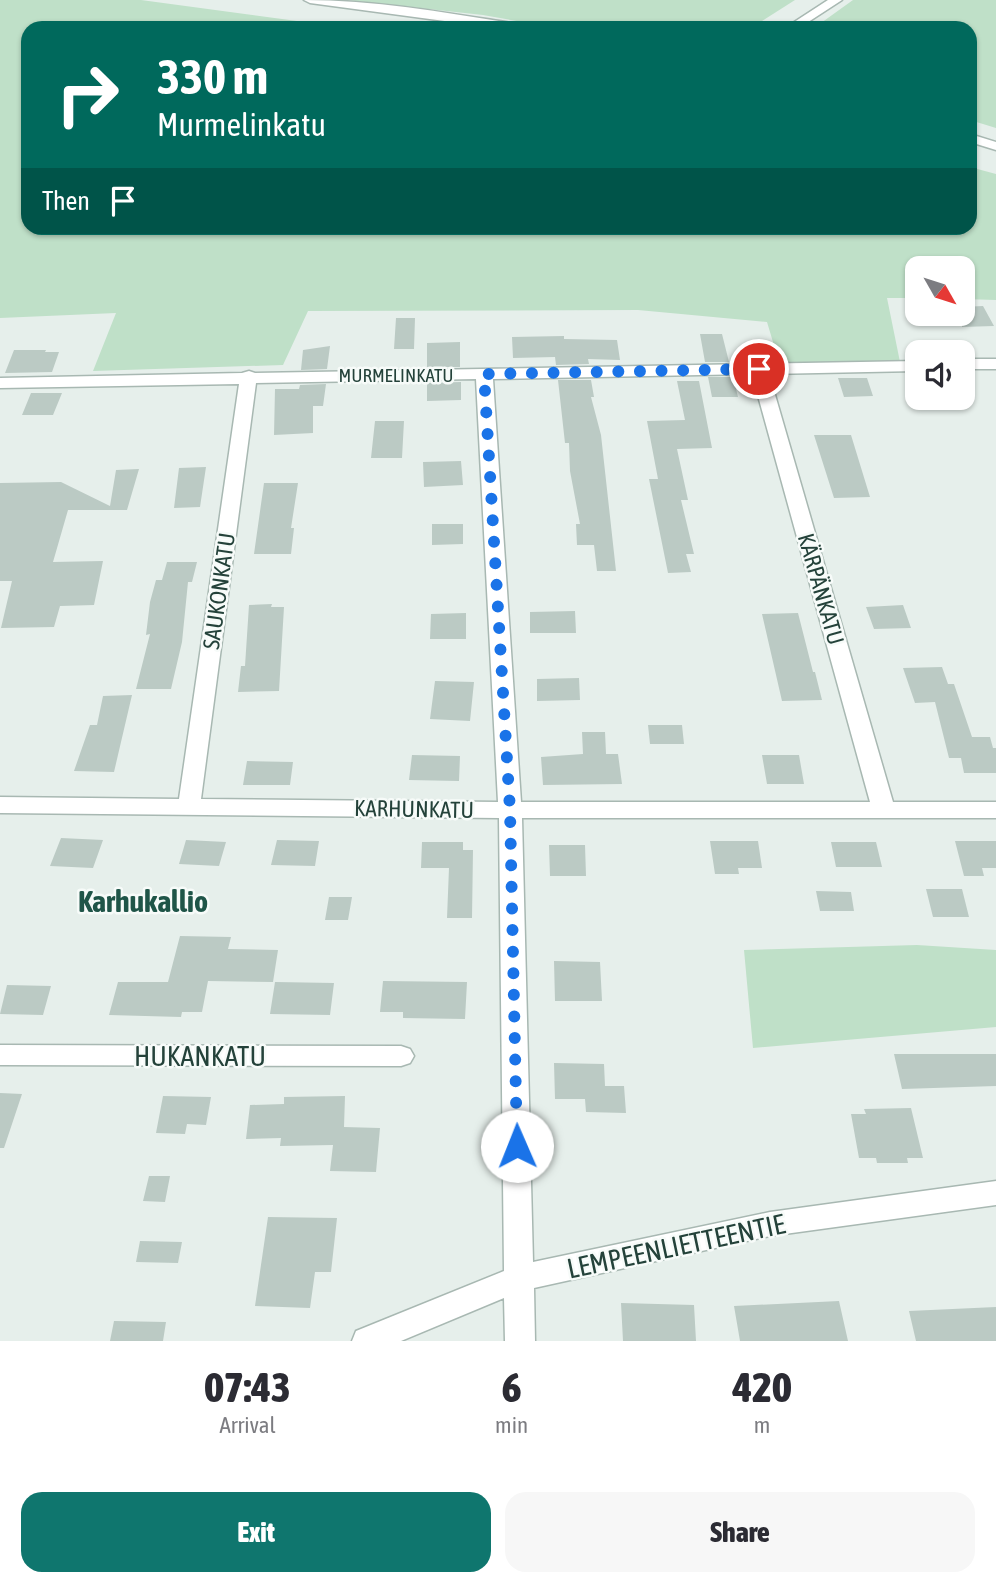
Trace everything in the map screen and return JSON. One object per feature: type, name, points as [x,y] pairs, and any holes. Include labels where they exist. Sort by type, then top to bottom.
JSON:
[{"type":"street","points":[[310,0],[476,21]]},
{"type":"street","points":[[802,21],[836,0]]},
{"type":"street","points":[[977,140],[996,146]]},
{"type":"street","points":[[975,365],[996,364]]},
{"type":"street","name":"MURMELINKATU","points":[[1,386],[248,376],[905,366]]},
{"type":"street","name":"KÄRPÄNKATU","points":[[759,369],[883,809]]},
{"type":"street","points":[[484,374],[510,810],[520,1341]]},
{"type":"street","name":"SAUKONKATU","points":[[189,806],[248,376]]},
{"type":"street","name":"KARHUNKATU","points":[[0,805],[510,810],[996,810]]},
{"type":"street","name":"HUKANKATU","points":[[0,1055],[401,1056]]},
{"type":"street","name":"LEMPEENLIETTEENTIE","points":[[367,1341],[519,1278],[770,1224],[996,1193]]},
{"type":"green space","points":[[0,0],[141,0],[297,21],[21,21],[21,235],[977,235],[977,169],[996,174],[996,300],[975,299],[975,256],[905,256],[905,298],[887,298],[900,362],[779,362],[767,322],[638,310],[308,311],[283,365],[93,371],[116,313],[0,318]]},
{"type":"green space","points":[[346,0],[795,0],[762,21],[517,21]]},
{"type":"green space","points":[[853,0],[996,0],[996,128],[977,122],[977,21],[824,21]]},
{"type":"green space","points":[[917,945],[996,950],[996,1027],[753,1048],[744,950]]},
{"type":"building","points":[[975,306],[983,306],[994,326],[962,327],[975,326]]},
{"type":"building","points":[[396,318],[415,318],[414,349],[394,349]]},
{"type":"building","points":[[700,334],[722,334],[729,362],[705,362]]},
{"type":"building","points":[[564,336],[564,339],[617,340],[620,360],[588,359],[589,364],[556,365],[555,357],[513,358],[512,337]]},
{"type":"building","points":[[460,342],[460,367],[427,367],[427,343]]},
{"type":"building","points":[[330,346],[327,369],[301,370],[303,350]]},
{"type":"building","points":[[14,350],[59,352],[52,372],[5,373]]},
{"type":"building","points":[[708,377],[733,377],[738,397],[712,397]]},
{"type":"building","points":[[838,378],[867,378],[873,396],[844,397]]},
{"type":"building","points":[[558,380],[591,380],[594,397],[591,397],[601,435],[616,571],[597,571],[594,545],[577,545],[576,524],[580,524],[570,471],[569,443],[565,443]]},
{"type":"building","points":[[677,381],[699,381],[712,448],[677,449],[688,500],[681,500],[694,554],[686,554],[691,572],[668,573],[649,479],[658,479],[647,421],[685,420]]},
{"type":"building","points":[[461,382],[461,400],[427,401],[427,383]]},
{"type":"building","points":[[326,384],[323,406],[313,406],[313,433],[274,435],[275,389],[299,389],[300,385]]},
{"type":"building","points":[[31,393],[62,393],[53,415],[22,415]]},
{"type":"building","points":[[375,421],[404,421],[402,458],[371,458]]},
{"type":"building","points":[[814,435],[851,435],[870,497],[834,498]]},
{"type":"building","points":[[461,461],[463,485],[424,487],[423,462]]},
{"type":"building","points":[[206,467],[200,507],[174,508],[179,468]]},
{"type":"building","points":[[139,469],[127,510],[68,510],[53,562],[103,561],[94,605],[60,606],[54,627],[1,628],[12,581],[0,581],[0,483],[61,482],[110,506],[116,470]]},
{"type":"building","points":[[264,483],[298,483],[291,528],[294,528],[291,554],[254,554]]},
{"type":"building","points":[[432,524],[463,524],[463,544],[432,545]]},
{"type":"building","points":[[167,562],[197,562],[192,582],[188,582],[182,642],[171,689],[136,689],[150,634],[146,635],[150,602],[156,580],[162,580]]},
{"type":"building","points":[[272,604],[271,607],[284,607],[279,691],[238,692],[241,666],[245,666],[249,605]]},
{"type":"building","points":[[903,605],[911,628],[874,629],[866,607]]},
{"type":"building","points":[[575,611],[576,633],[530,633],[530,612]]},
{"type":"building","points":[[466,613],[466,639],[430,639],[431,614]]},
{"type":"building","points":[[798,613],[822,700],[782,701],[762,614]]},
{"type":"building","points":[[942,667],[948,684],[954,684],[972,737],[990,737],[993,748],[996,748],[996,773],[964,773],[961,758],[949,758],[935,702],[915,703],[903,668]]},
{"type":"building","points":[[579,678],[580,700],[537,701],[537,679]]},
{"type":"building","points":[[435,681],[474,682],[470,721],[430,719]]},
{"type":"building","points":[[132,695],[114,772],[74,771],[90,725],[97,725],[103,696]]},
{"type":"building","points":[[648,725],[682,725],[684,744],[650,744]]},
{"type":"building","points":[[582,732],[605,732],[606,754],[618,754],[622,784],[543,785],[541,757],[583,754]]},
{"type":"building","points":[[412,755],[460,756],[459,781],[409,780]]},
{"type":"building","points":[[762,755],[799,755],[804,784],[767,784]]},
{"type":"building","points":[[247,761],[293,762],[290,785],[243,785]]},
{"type":"building","points":[[61,838],[103,840],[93,868],[50,866]]},
{"type":"building","points":[[186,840],[226,842],[219,866],[179,864]]},
{"type":"building","points":[[277,840],[319,841],[315,866],[271,865]]},
{"type":"building","points":[[710,841],[758,841],[762,868],[738,868],[739,874],[715,874]]},
{"type":"building","points":[[955,841],[996,841],[996,868],[982,868],[984,876],[964,876]]},
{"type":"building","points":[[422,842],[463,842],[463,850],[473,850],[472,918],[447,918],[449,868],[421,868]]},
{"type":"building","points":[[831,842],[876,842],[882,867],[836,867]]},
{"type":"building","points":[[549,845],[585,845],[586,876],[550,876]]},
{"type":"building","points":[[926,889],[962,889],[969,917],[933,917]]},
{"type":"building","points":[[816,891],[851,892],[854,911],[820,911]]},
{"type":"building","points":[[329,897],[352,897],[348,920],[325,920]]},
{"type":"building","points":[[180,936],[231,937],[228,949],[278,950],[273,982],[208,981],[202,1012],[182,1012],[181,1017],[109,1015],[118,982],[168,982]]},
{"type":"building","points":[[554,961],[600,962],[602,1001],[555,1001]]},
{"type":"building","points":[[383,981],[467,982],[465,1019],[403,1018],[403,1012],[380,1012]]},
{"type":"building","points":[[275,982],[334,983],[330,1015],[270,1014]]},
{"type":"building","points":[[7,985],[51,986],[43,1015],[0,1014]]},
{"type":"building","points":[[894,1054],[996,1054],[996,1086],[902,1089]]},
{"type":"building","points":[[554,1063],[604,1064],[605,1086],[624,1086],[626,1113],[586,1112],[585,1099],[555,1099]]},
{"type":"building","points":[[0,1093],[22,1094],[4,1148],[0,1148]]},
{"type":"building","points":[[163,1096],[211,1097],[206,1125],[187,1124],[185,1134],[156,1133]]},
{"type":"building","points":[[345,1096],[344,1127],[380,1128],[376,1172],[330,1171],[333,1145],[280,1146],[281,1138],[246,1139],[250,1105],[284,1104],[284,1097]]},
{"type":"building","points":[[911,1108],[923,1158],[907,1158],[908,1163],[877,1163],[876,1158],[859,1158],[851,1114],[866,1114],[864,1109]]},
{"type":"building","points":[[149,1176],[170,1176],[165,1202],[143,1201]]},
{"type":"building","points":[[268,1217],[337,1218],[331,1272],[315,1272],[310,1308],[255,1306]]},
{"type":"building","points":[[140,1241],[182,1242],[178,1263],[136,1262]]},
{"type":"building","points":[[839,1301],[848,1341],[740,1341],[734,1306]]},
{"type":"building","points":[[621,1303],[694,1305],[696,1341],[623,1341]]},
{"type":"building","points":[[996,1307],[996,1341],[916,1341],[909,1311]]},
{"type":"building","points":[[114,1321],[166,1322],[163,1341],[110,1341]]},
{"type":"district","name":"Karhukallio","points":[[143,902]]},
{"type":"route","points":[[517,1146],[510,810],[484,374],[759,369]]}]
